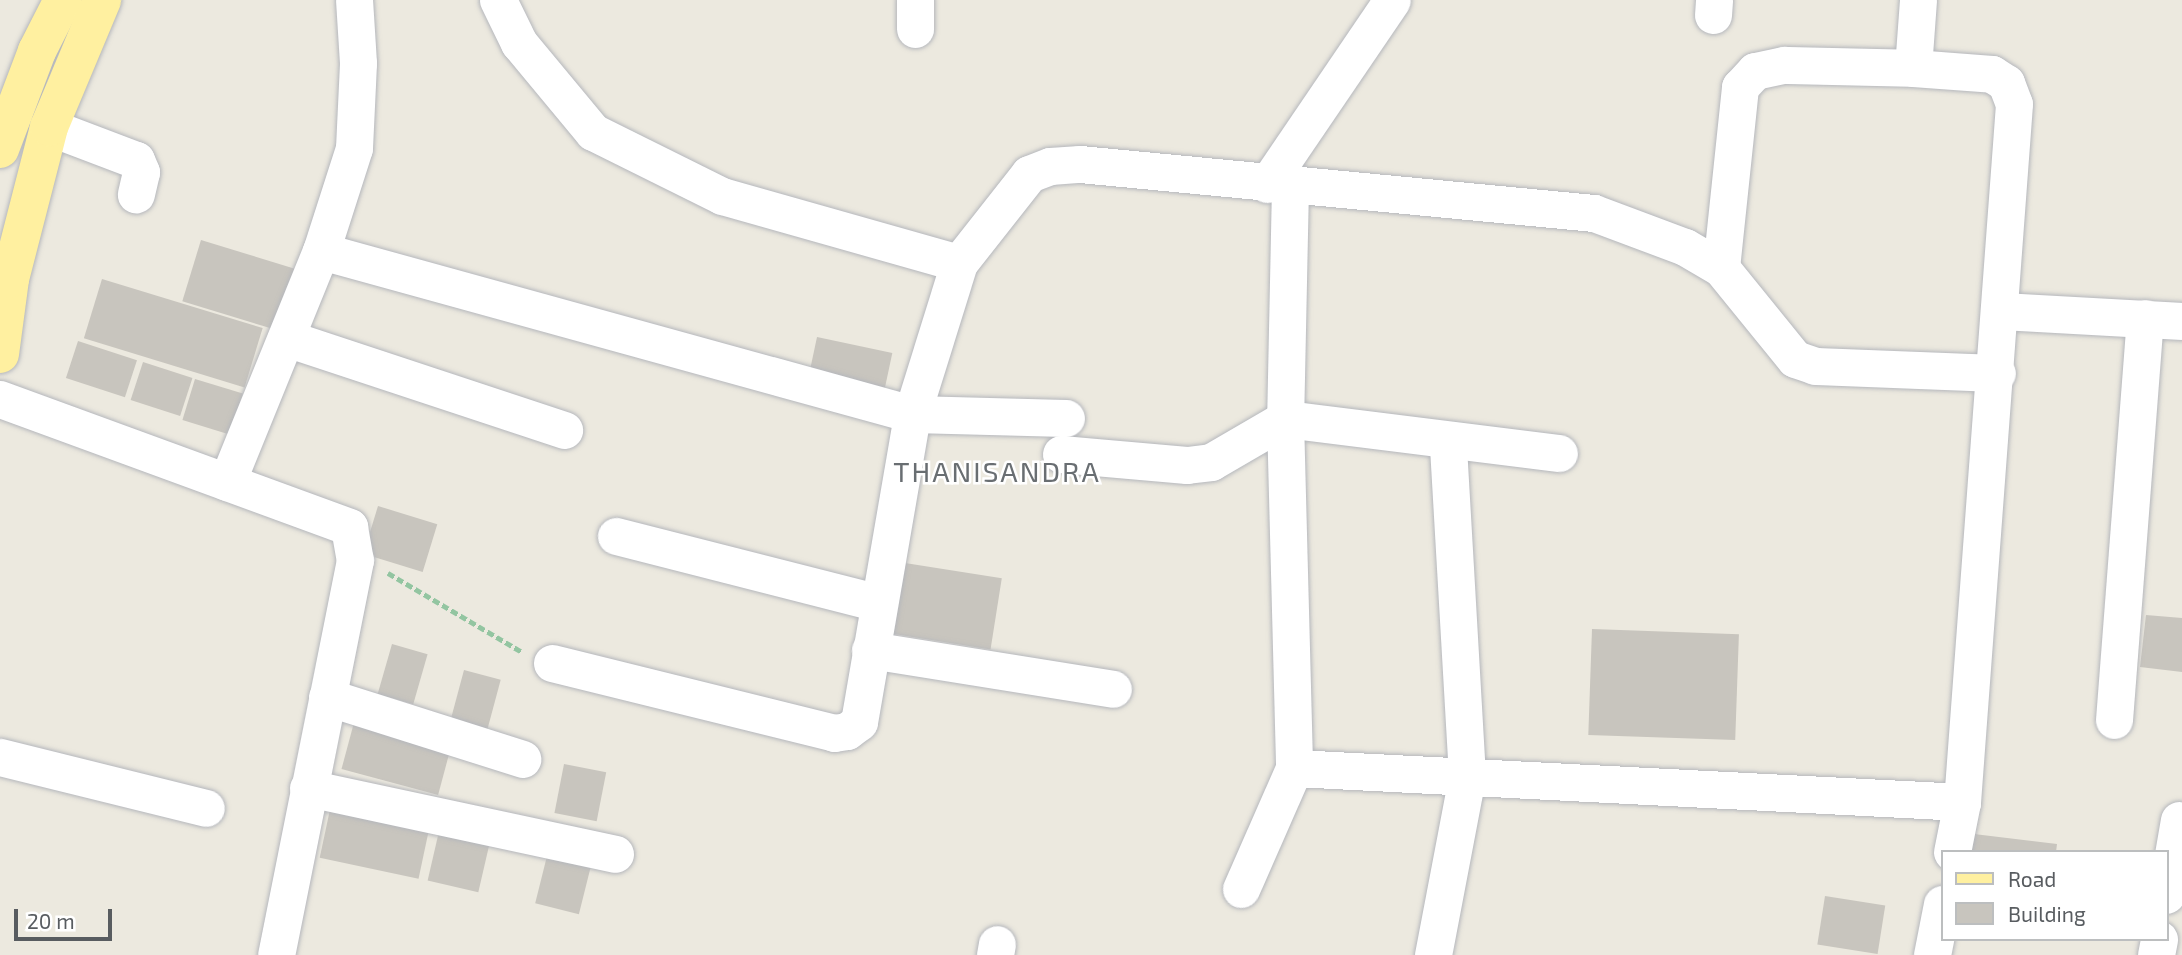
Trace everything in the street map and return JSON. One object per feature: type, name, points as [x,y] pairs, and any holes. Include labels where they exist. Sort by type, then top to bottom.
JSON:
[{"type":"main road","points":[[0,149],[37,51],[63,0]]},
{"type":"main road","points":[[0,354],[10,279],[49,127],[102,0]]},
{"type":"street","points":[[227,482],[321,251],[354,148],[358,63],[354,0]]},
{"type":"street","points":[[498,0],[519,43],[593,132],[722,196],[959,264]]},
{"type":"street","points":[[1241,889],[1294,768],[1278,185],[1392,0]]},
{"type":"street","points":[[1913,68],[1918,0]]},
{"type":"street","points":[[1721,268],[1741,87],[1755,71],[1784,65],[1913,68],[1992,74],[2006,83],[2014,104],[2002,311],[1962,802],[1952,850]]},
{"type":"street","points":[[49,127],[136,160],[141,172],[136,194]]},
{"type":"street","points":[[552,663],[834,733],[859,722],[912,414],[959,264],[1030,174],[1050,166],[1080,164],[1278,185],[1594,213],[1685,247],[1721,268],[1795,359],[1805,363],[1997,373]]},
{"type":"street","points":[[321,251],[912,414],[1066,418]]},
{"type":"street","points":[[2002,311],[2182,321]]},
{"type":"street","points":[[2114,720],[2145,318]]},
{"type":"street","points":[[286,338],[564,430]]},
{"type":"street","points":[[0,399],[349,527],[355,560],[276,955]]},
{"type":"street","points":[[1061,454],[1187,465],[1211,462],[1285,419],[1448,442],[1559,453]]},
{"type":"street","points":[[1433,955],[1466,776],[1448,442]]},
{"type":"street","points":[[616,536],[879,603]]},
{"type":"street","points":[[870,650],[1113,689]]},
{"type":"street","points":[[327,697],[522,759]]},
{"type":"street","points":[[0,757],[206,808]]},
{"type":"street","points":[[1294,768],[1962,802]]},
{"type":"street","points":[[308,788],[615,854]]},
{"type":"street","points":[[2168,883],[2179,820]]},
{"type":"street","points":[[1932,955],[1940,914]]},
{"type":"path","points":[[355,560],[400,578],[525,654],[552,663]]},
{"type":"building","points":[[201,240],[295,269],[276,330],[182,301]]},
{"type":"building","points":[[102,279],[263,328],[245,387],[84,338]]},
{"type":"building","points":[[817,337],[892,353],[883,397],[808,381]]},
{"type":"building","points":[[78,341],[137,360],[125,397],[66,378]]},
{"type":"building","points":[[143,362],[192,378],[180,416],[131,400]]},
{"type":"building","points":[[195,379],[243,394],[230,435],[182,420]]},
{"type":"building","points":[[378,506],[437,524],[423,572],[363,554]]},
{"type":"building","points":[[905,563],[1002,578],[991,649],[894,634]]},
{"type":"building","points":[[2146,615],[2182,618],[2182,672],[2140,667]]},
{"type":"building","points":[[1592,629],[1739,634],[1735,740],[1588,735]]},
{"type":"building","points":[[392,644],[428,654],[413,704],[378,694]]},
{"type":"building","points":[[464,670],[501,680],[487,730],[451,720]]},
{"type":"building","points":[[356,715],[453,741],[438,795],[342,769]]},
{"type":"building","points":[[564,764],[606,772],[597,821],[554,813]]},
{"type":"building","points":[[332,800],[431,821],[419,879],[320,858]]},
{"type":"building","points":[[440,827],[491,839],[478,892],[428,881]]},
{"type":"building","points":[[1974,834],[2057,844],[2056,850],[1972,850]]},
{"type":"building","points":[[549,848],[593,859],[579,914],[535,903]]},
{"type":"building","points":[[1825,896],[1885,906],[1878,954],[1817,944]]},
{"type":"district","name":"THANISANDRA","points":[[997,471]]}]
